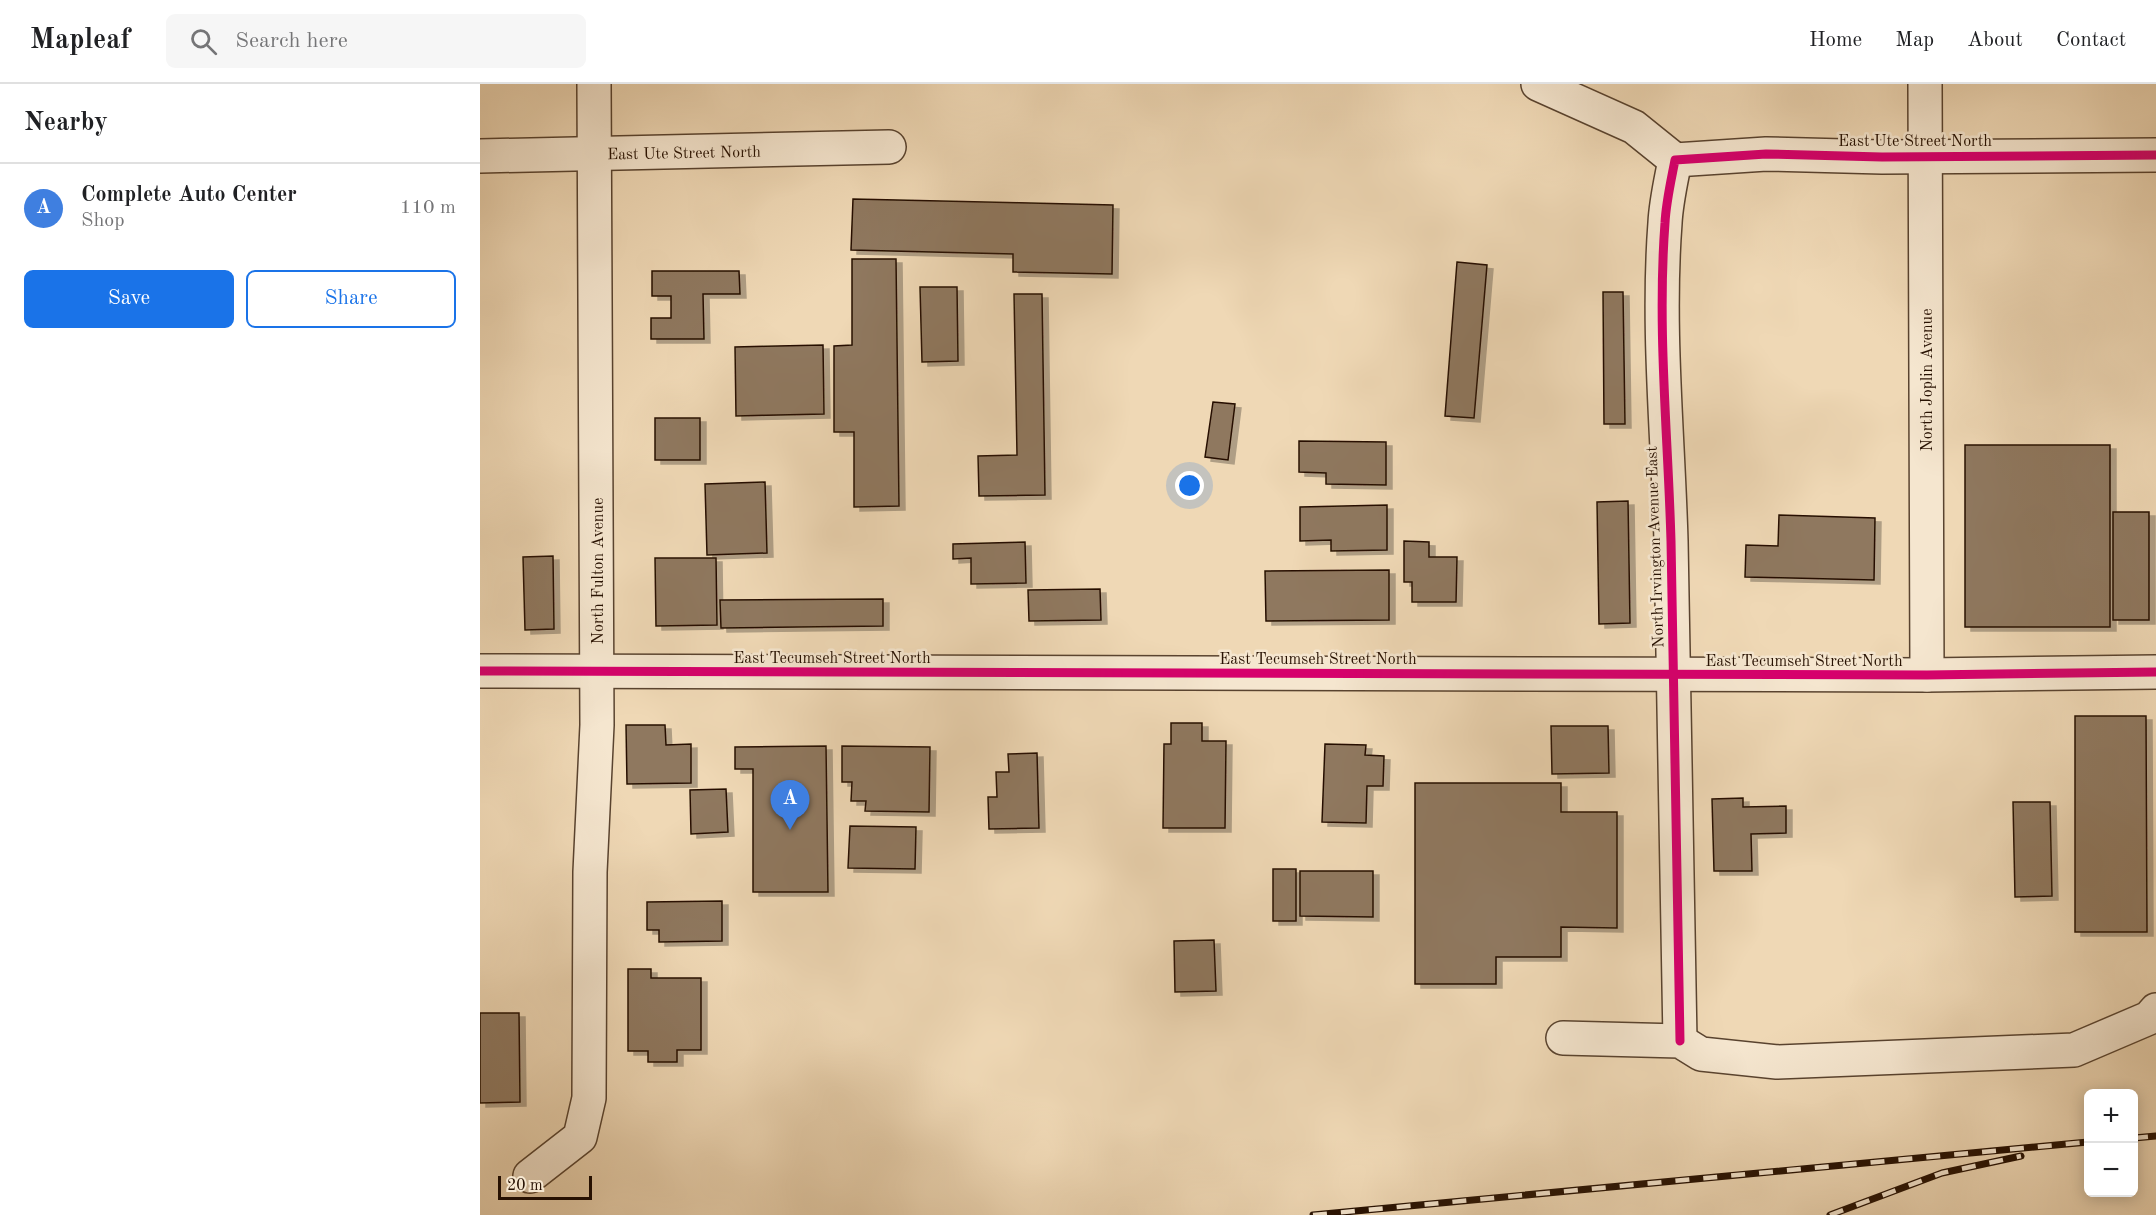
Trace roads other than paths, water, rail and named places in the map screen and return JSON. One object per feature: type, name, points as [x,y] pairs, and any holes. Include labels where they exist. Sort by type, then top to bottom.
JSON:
[{"type":"street","name":"North Fulton Avenue","points":[[530,1176],[580,1137],[589,1098],[590,872],[597,671],[594,84]]},
{"type":"street","points":[[1538,84],[1571,91],[1634,127],[1675,160]]},
{"type":"street","name":"North Joplin Avenue","points":[[1925,84],[1927,675]]},
{"type":"street","name":"East Ute Street North","points":[[480,156],[889,147]]},
{"type":"street","name":"East Ute Street North","points":[[1675,160],[1745,154],[2156,155]]},
{"type":"street","name":"North Irvington Avenue East","points":[[1675,160],[1665,222],[1662,301],[1673,674],[1680,1041]]},
{"type":"street","name":"East Tecumseh Street North","points":[[480,671],[1927,675],[2156,672]]},
{"type":"street","points":[[1563,1038],[1680,1041],[1701,1054],[1777,1062],[2074,1050],[2149,1018],[2156,1010]]},
{"type":"railway","points":[[2138,1138],[2156,1136]]},
{"type":"railway","points":[[1313,1215],[2084,1142]]},
{"type":"railway","points":[[1830,1215],[1942,1173],[2021,1156]]},
{"type":"place","name":"Complete Auto Center","points":[[790,830]]}]
